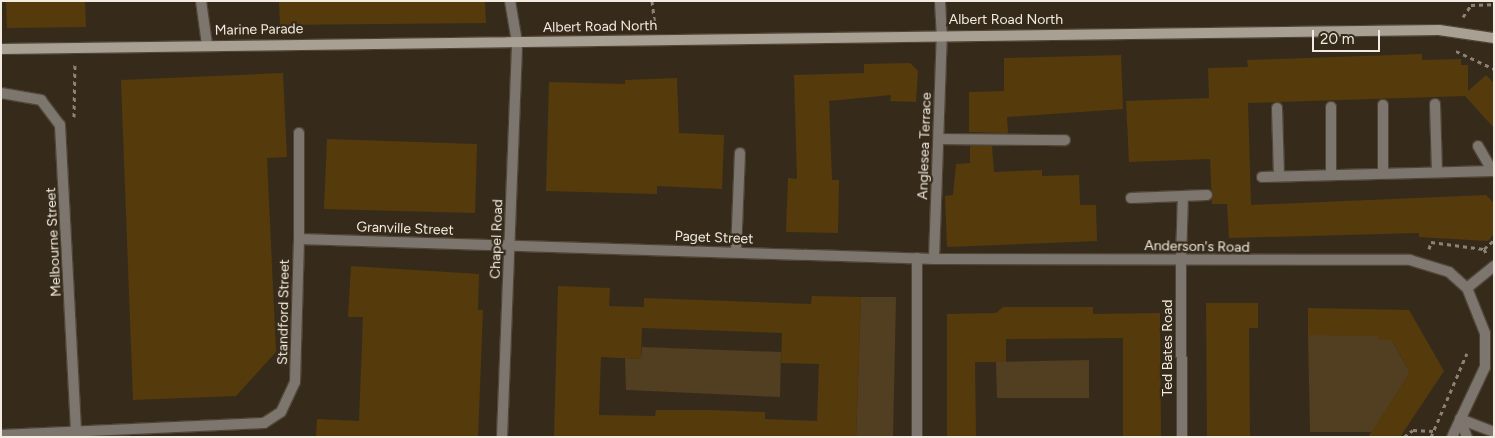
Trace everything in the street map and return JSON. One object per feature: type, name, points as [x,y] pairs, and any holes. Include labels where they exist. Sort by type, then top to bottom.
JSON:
[{"type":"main road","name":"Albert Road North","points":[[517,42],[942,34],[1455,30],[1494,38]]},
{"type":"main road","name":"Marine Parade","points":[[1,49],[207,44],[517,42]]},
{"type":"street","points":[[201,1],[207,44]]},
{"type":"street","name":"Chapel Road","points":[[502,437],[517,42],[510,1]]},
{"type":"street","name":"Anglesea Terrace","points":[[934,259],[942,34],[940,1]]},
{"type":"street","points":[[1,92],[41,100],[60,125]]},
{"type":"street","points":[[1435,104],[1437,172]]},
{"type":"street","points":[[1383,105],[1383,173]]},
{"type":"street","points":[[1330,107],[1331,175]]},
{"type":"street","points":[[1277,108],[1278,176]]},
{"type":"street","name":"Melbourne Street","points":[[60,125],[76,430]]},
{"type":"street","name":"Standford Street","points":[[76,430],[246,427],[264,423],[281,412],[294,382],[299,346],[299,133]]},
{"type":"street","points":[[939,139],[1066,140]]},
{"type":"street","points":[[1262,177],[1493,171],[1478,146]]},
{"type":"street","points":[[736,252],[740,153]]},
{"type":"street","points":[[1131,198],[1207,195]]},
{"type":"street","name":"Ted Bates Road","points":[[1182,437],[1181,259],[1183,196]]},
{"type":"street","name":"Granville Street","points":[[299,240],[510,246]]},
{"type":"street","name":"Paget Street","points":[[510,246],[917,258]]},
{"type":"street","points":[[917,258],[917,437]]},
{"type":"street","name":"Anderson's Road","points":[[917,258],[1410,260],[1449,272],[1467,288]]},
{"type":"street","points":[[1452,437],[1485,367],[1485,333],[1467,288],[1494,266]]},
{"type":"street","points":[[1460,419],[1494,432]]},
{"type":"street","points":[[1460,419],[1467,437]]},
{"type":"street","points":[[1,434],[76,430]]},
{"type":"path","points":[[652,1],[657,39]]},
{"type":"path","points":[[1455,30],[1471,5],[1494,4]]},
{"type":"path","points":[[60,125],[76,116],[74,47]]},
{"type":"path","points":[[1431,242],[1484,249],[1494,240]]},
{"type":"path","points":[[1484,249],[1494,266]]},
{"type":"path","points":[[1431,437],[1468,350]]},
{"type":"path","points":[[1404,437],[1413,430],[1434,431]]},
{"type":"shaded area","points":[[861,297],[896,297],[893,437],[856,437]]},
{"type":"shaded area","points":[[1308,335],[1378,335],[1378,340],[1392,340],[1410,373],[1372,432],[1310,432]]},
{"type":"shaded area","points":[[642,347],[781,352],[780,397],[626,390],[625,358],[641,359]]},
{"type":"shaded area","points":[[1089,360],[1089,398],[997,398],[996,362]]},
{"type":"building","points":[[6,1],[85,1],[86,27],[7,28]]},
{"type":"building","points":[[279,1],[485,1],[486,23],[280,25]]},
{"type":"building","points":[[1422,54],[1422,60],[1461,59],[1461,65],[1468,65],[1468,91],[1486,75],[1494,83],[1494,128],[1465,96],[1248,103],[1251,205],[1486,195],[1494,203],[1494,234],[1488,241],[1419,237],[1419,233],[1229,238],[1227,204],[1212,204],[1210,159],[1129,162],[1126,101],[1209,98],[1208,68],[1248,67],[1247,60]]},
{"type":"building","points":[[1121,55],[1123,109],[1007,117],[1008,133],[969,132],[969,92],[1004,91],[1004,58]]},
{"type":"building","points":[[910,63],[918,71],[916,102],[890,101],[891,95],[829,101],[832,180],[839,180],[838,233],[786,232],[788,178],[797,179],[794,75],[864,73],[864,64]]},
{"type":"building","points":[[283,73],[287,157],[267,158],[276,352],[236,396],[133,400],[121,80]]},
{"type":"building","points":[[677,78],[679,133],[724,135],[722,189],[657,186],[657,194],[546,191],[549,82],[625,84],[625,80]]},
{"type":"building","points":[[327,139],[477,144],[475,213],[324,209]]},
{"type":"building","points":[[970,146],[992,146],[994,172],[1042,170],[1042,176],[1079,175],[1080,205],[1096,205],[1097,241],[947,247],[945,196],[953,195],[956,164],[970,163]]},
{"type":"building","points":[[351,266],[479,274],[478,310],[483,310],[478,437],[316,437],[317,419],[359,421],[363,317],[348,317]]},
{"type":"building","points":[[558,286],[610,288],[609,306],[644,307],[644,298],[811,304],[812,296],[861,297],[856,437],[554,437]],"holes":[[[642,328],[782,333],[781,363],[819,364],[817,421],[765,419],[765,412],[710,410],[656,410],[655,416],[599,415],[601,357],[641,359]]]},
{"type":"building","points":[[1206,303],[1258,303],[1258,328],[1249,328],[1250,437],[1207,437]]},
{"type":"building","points":[[1003,307],[1093,307],[1093,314],[1160,313],[1161,437],[1123,437],[1123,338],[1006,339],[1006,362],[975,362],[976,437],[947,437],[947,314],[996,313]]},
{"type":"building","points":[[1308,308],[1409,310],[1444,371],[1400,437],[1368,437],[1410,373],[1392,340],[1378,340],[1378,336],[1308,335]]}]
